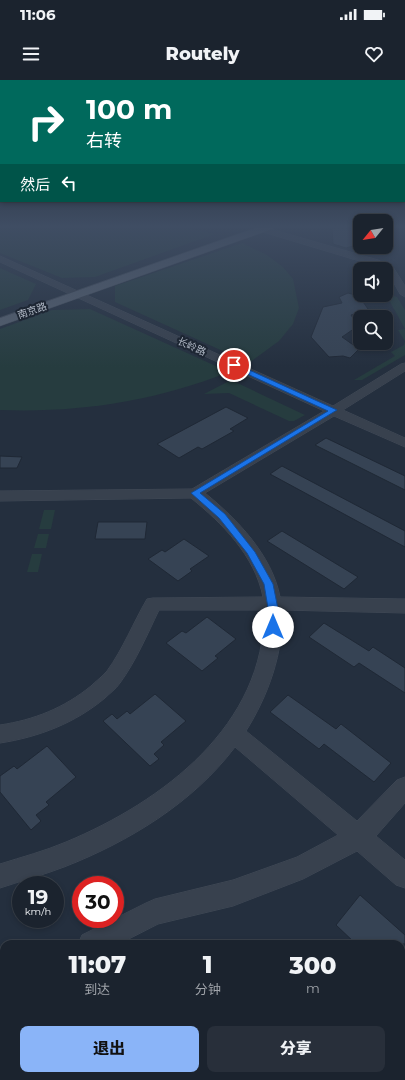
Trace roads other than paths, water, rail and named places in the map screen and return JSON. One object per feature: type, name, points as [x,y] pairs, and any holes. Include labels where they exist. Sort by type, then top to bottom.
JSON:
[{"type":"main road","name":"南京路","points":[[0,314],[73,292],[127,274]]},
{"type":"main road","name":"南京路","points":[[0,322],[73,292]]},
{"type":"street","name":"长岭路","points":[[32,274],[405,443]]},
{"type":"street","points":[[393,274],[405,294]]},
{"type":"street","points":[[0,496],[194,493],[405,366]]},
{"type":"street","points":[[0,876],[73,851],[141,816],[176,792],[211,760],[233,733],[257,692],[270,651],[274,614],[268,584],[251,552],[222,516],[194,493]]},
{"type":"street","points":[[0,734],[18,732],[63,716],[88,701],[113,677],[134,643],[153,604],[272,603],[405,606]]},
{"type":"street","points":[[233,733],[405,876]]},
{"type":"street","points":[[99,940],[155,912],[240,890],[303,867],[358,838],[405,787]]}]
